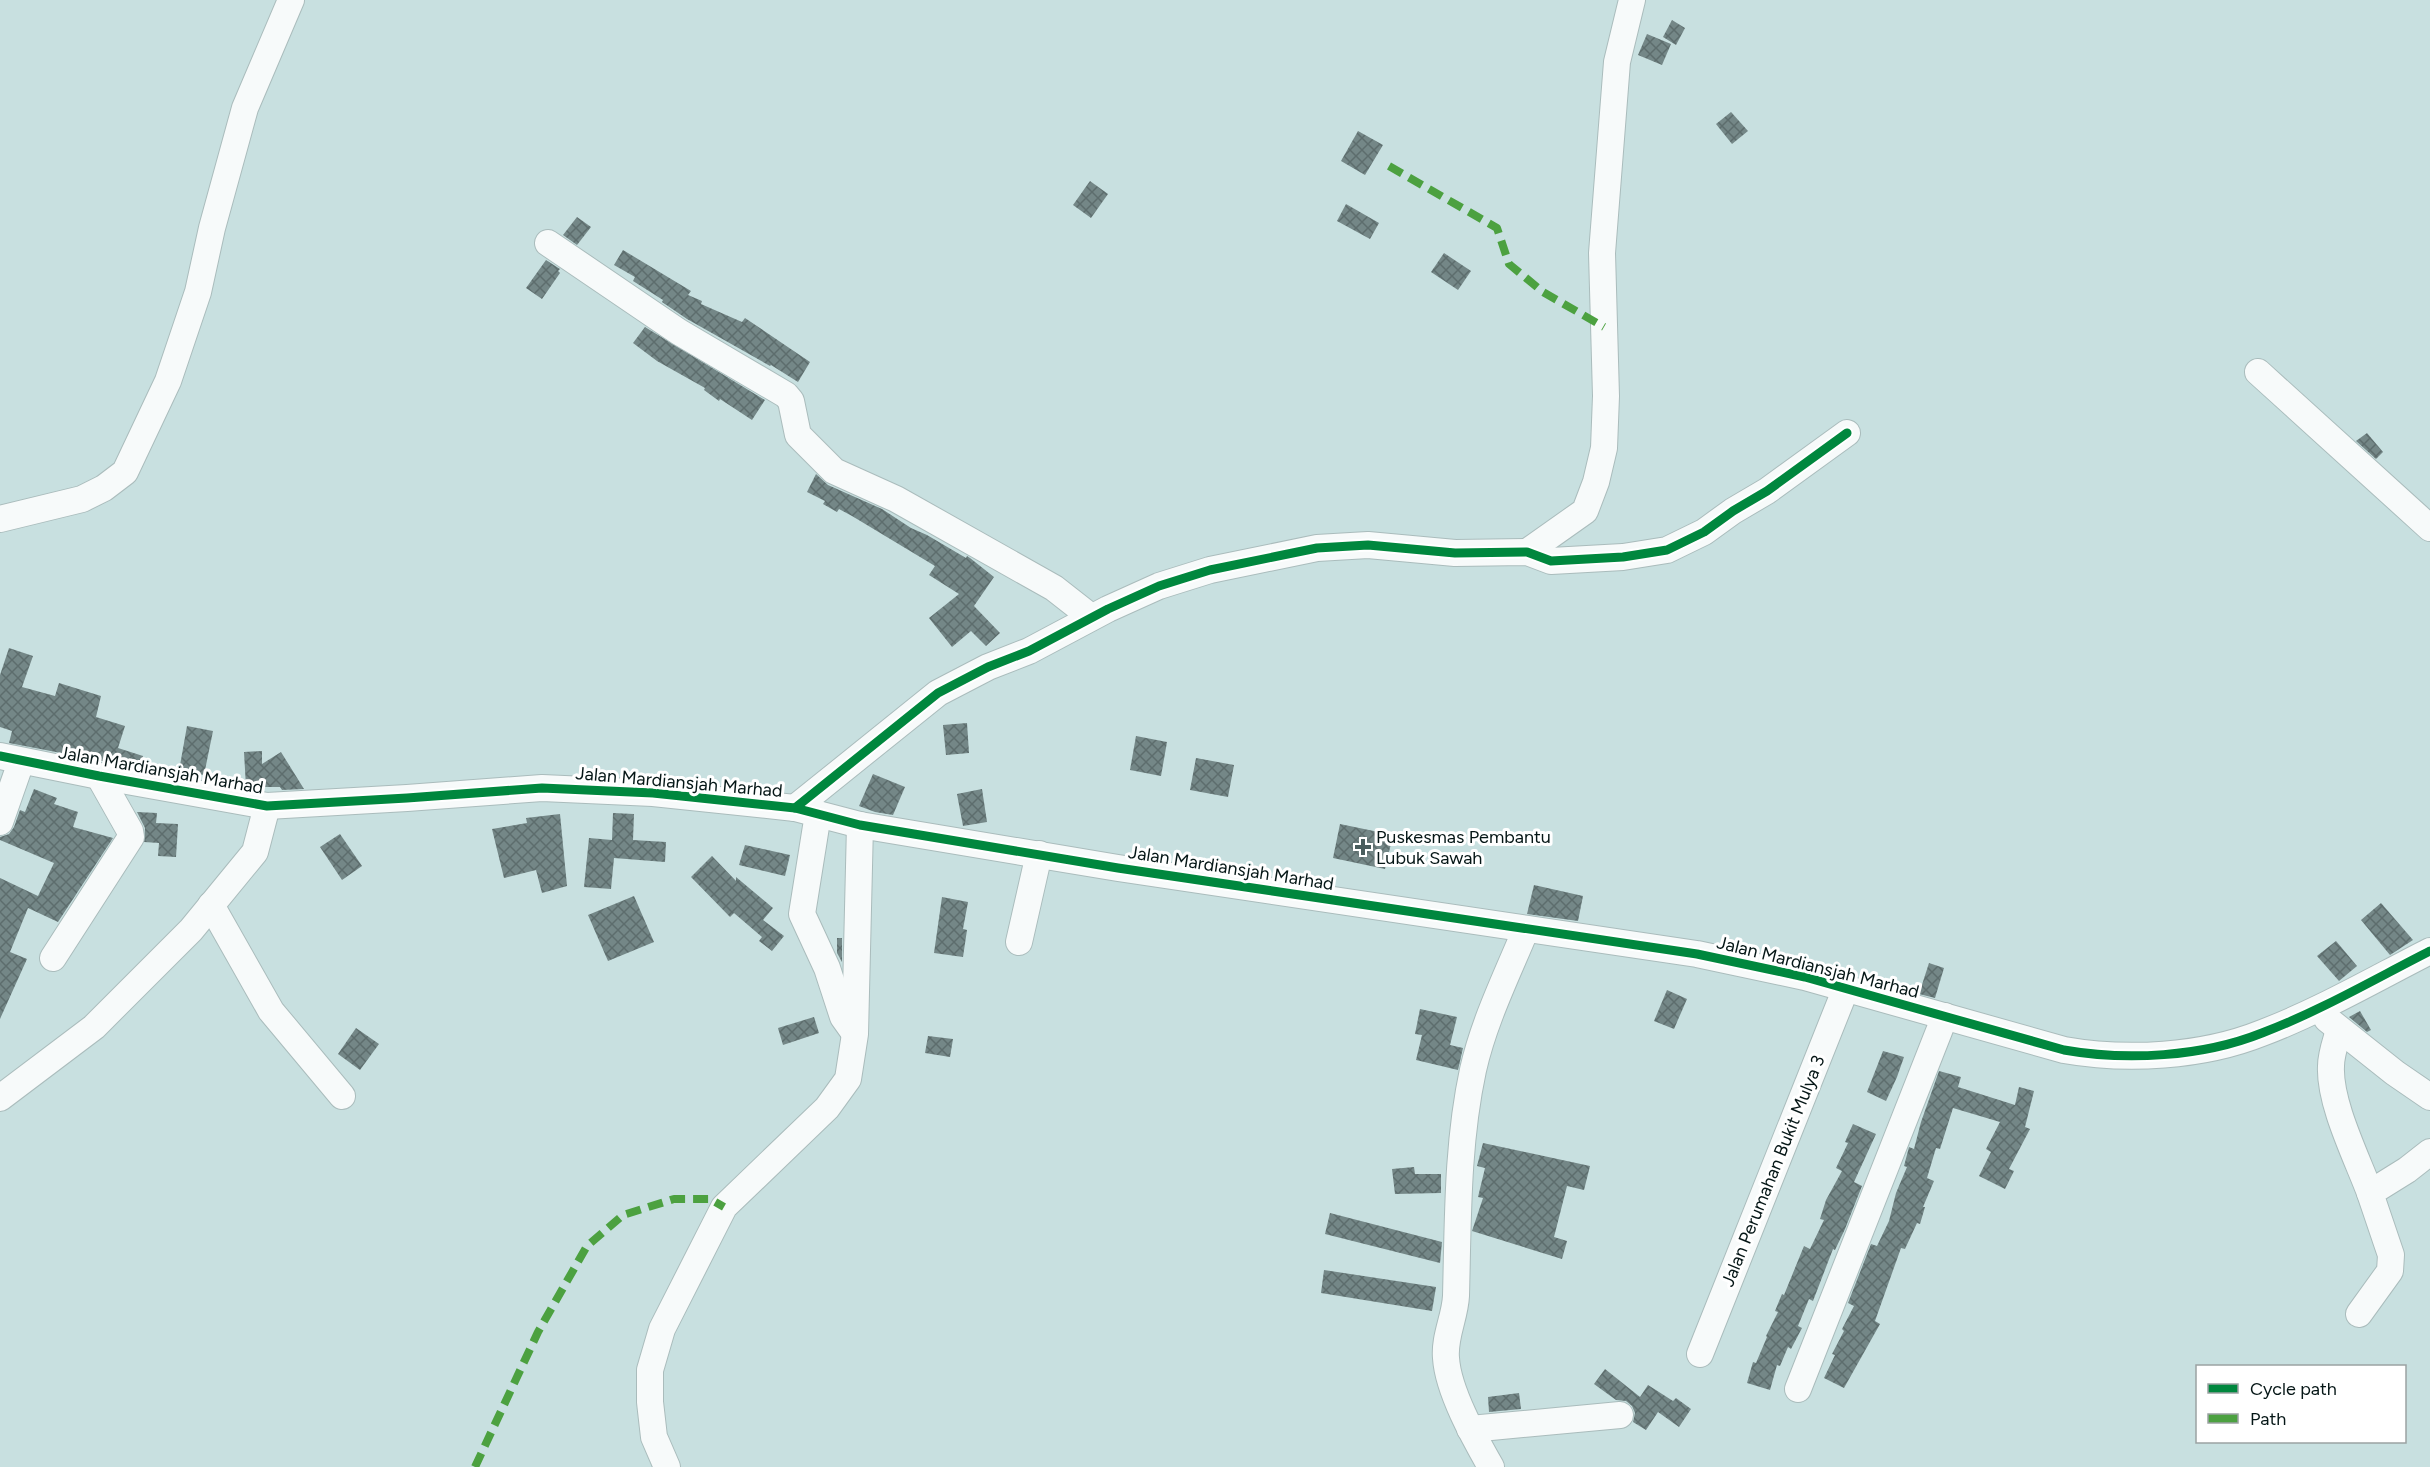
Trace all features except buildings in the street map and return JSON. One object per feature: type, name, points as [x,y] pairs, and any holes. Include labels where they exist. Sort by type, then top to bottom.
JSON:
[{"type":"street","points":[[0,519],[82,499],[104,488],[125,472],[168,381],[198,292],[212,228],[245,108],[291,0]]},
{"type":"street","points":[[1527,552],[1585,511],[1596,482],[1604,448],[1606,396],[1603,242],[1617,62],[1632,0]]},
{"type":"street","points":[[548,243],[679,332],[786,394],[793,407],[798,435],[834,471],[896,499],[1044,582],[1091,617]]},
{"type":"street","points":[[2258,372],[2430,528]]},
{"type":"street","points":[[855,1034],[843,1017],[827,968],[802,914],[806,811],[938,693],[988,667],[1029,651],[1091,617],[1159,586],[1200,573],[1317,548],[1368,545],[1455,553],[1527,552],[1551,561],[1623,557],[1667,550],[1704,532],[1767,491],[1847,433]]},
{"type":"street","points":[[0,822],[10,759]]},
{"type":"street","name":"Jalan Mardiansjah Marhad","points":[[10,759],[267,806],[542,788],[654,793],[806,811],[860,825],[1213,883],[1697,954],[1805,977],[2064,1050],[2097,1056],[2131,1057],[2194,1050],[2261,1034],[2430,952]]},
{"type":"street","points":[[53,958],[131,837],[130,831],[99,776]]},
{"type":"street","points":[[0,1098],[94,1027],[191,930],[255,852],[267,806]]},
{"type":"street","points":[[667,1467],[654,1437],[650,1402],[650,1370],[662,1329],[724,1207],[827,1108],[848,1079],[855,1034],[860,825]]},
{"type":"street","points":[[1019,942],[1039,854]]},
{"type":"street","points":[[211,905],[272,1011],[342,1096]]},
{"type":"street","points":[[1491,1467],[1470,1429],[1454,1388],[1446,1359],[1447,1336],[1456,1303],[1464,1116],[1474,1067],[1489,1019],[1526,929]]},
{"type":"street","name":"Jalan Perumahan Bukit Mulya 3","points":[[1700,1354],[1846,988]]},
{"type":"street","points":[[2316,1008],[2339,1030],[2430,1096]]},
{"type":"street","points":[[1798,1389],[1945,1016]]},
{"type":"street","points":[[2339,1030],[2331,1063],[2331,1078],[2337,1106],[2391,1256],[2390,1271],[2359,1314]]},
{"type":"street","points":[[2370,1193],[2407,1170],[2430,1152]]},
{"type":"street","points":[[1470,1429],[1620,1415]]},
{"type":"marked path","points":[[1389,166],[1497,228],[1509,264],[1543,292],[1604,327]]},
{"type":"marked path","points":[[475,1467],[538,1332],[587,1246],[623,1215],[674,1199],[710,1199],[724,1207]]},
{"type":"cycle path","points":[[795,808],[938,693],[988,667],[1029,651],[1108,609],[1159,586],[1210,570],[1317,548],[1368,545],[1455,553],[1527,552],[1551,561],[1623,557],[1667,550],[1704,532],[1767,491],[1847,433]]},
{"type":"cycle path","points":[[0,756],[267,806],[542,788],[653,793],[795,808],[860,825],[1118,868],[1697,954],[1805,977],[2064,1050],[2088,1053],[2164,1055],[2239,1041],[2305,1015],[2430,951]]},
{"type":"place","name":"Puskesmas Pembantu Lubuk Sawah","points":[[1363,847]]}]
